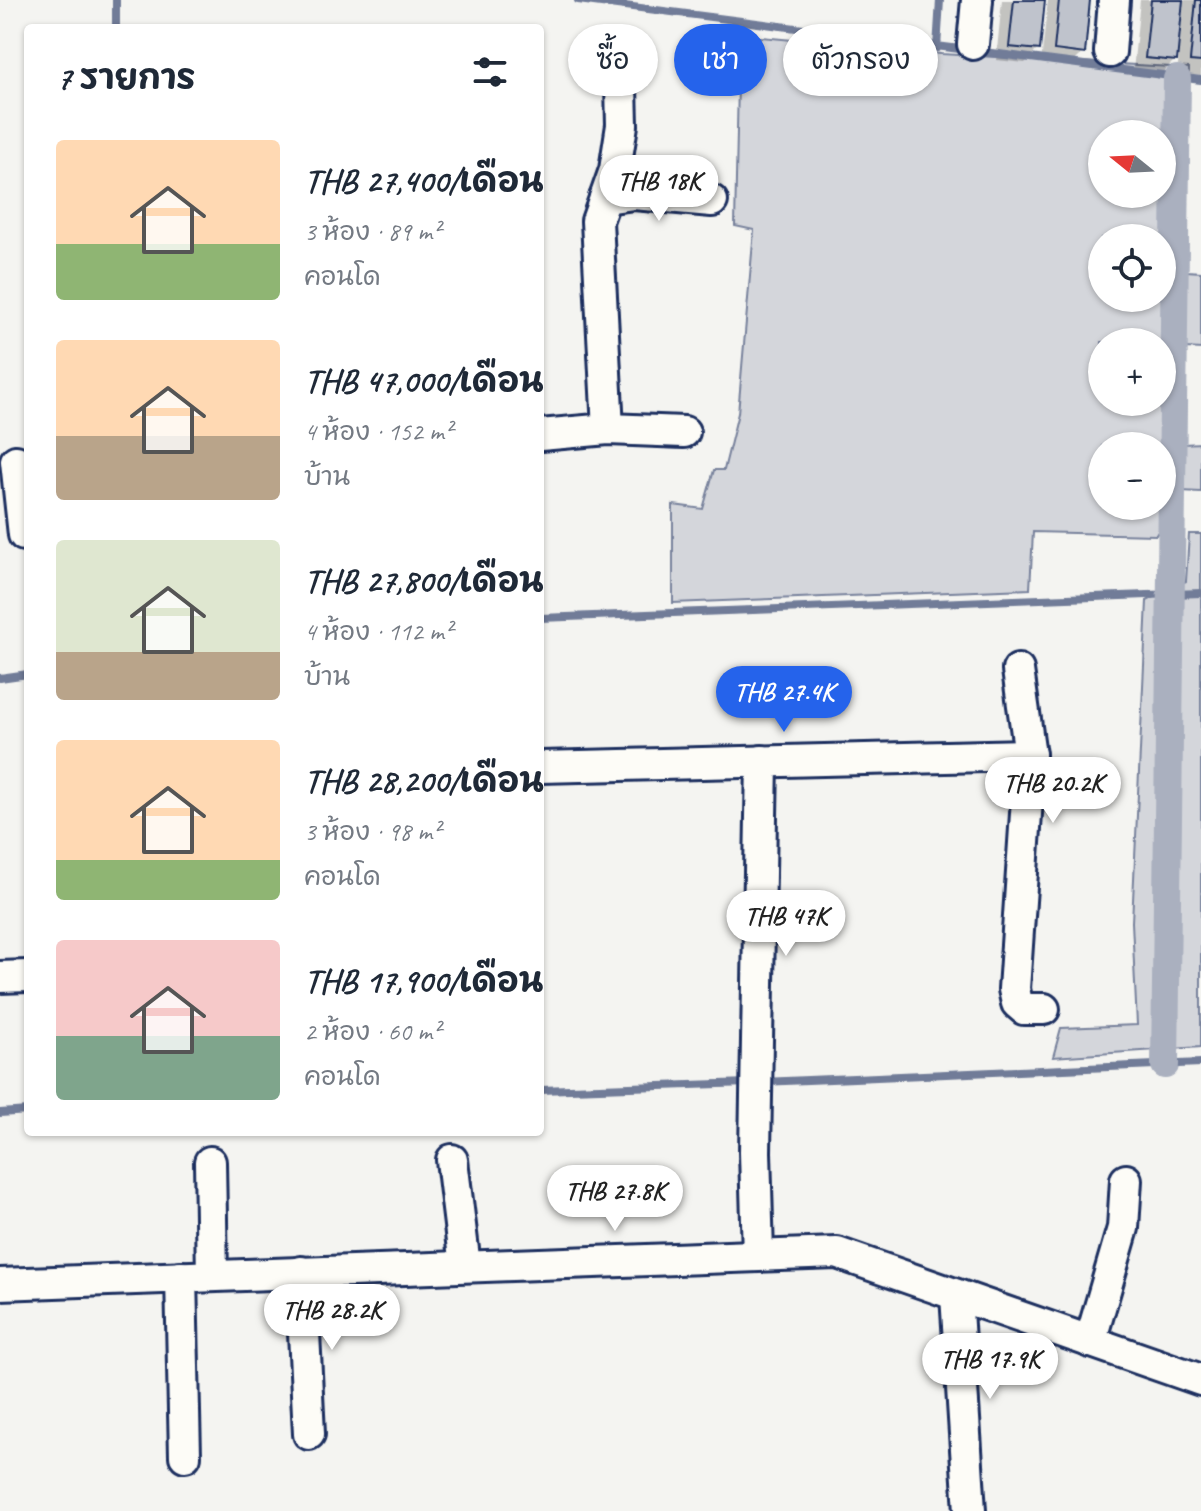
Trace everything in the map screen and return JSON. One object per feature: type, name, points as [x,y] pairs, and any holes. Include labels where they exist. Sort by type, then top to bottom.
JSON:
[{"type":"street","points":[[973,44],[977,0]]},
{"type":"street","points":[[1110,52],[1114,0]]},
{"type":"street","points":[[608,429],[597,221],[615,170],[622,125],[621,96]]},
{"type":"street","points":[[605,198],[634,194],[712,201]]},
{"type":"street","points":[[544,435],[608,429],[684,432]]},
{"type":"street","points":[[15,461],[24,535]]},
{"type":"street","points":[[1018,670],[1030,755],[1014,989],[1017,1003],[1024,1009],[1044,1009]]},
{"type":"street","points":[[544,767],[1030,755]]},
{"type":"street","points":[[758,1255],[755,1152],[762,761]]},
{"type":"street","points":[[0,977],[24,976]]},
{"type":"street","points":[[452,1160],[465,1266]]},
{"type":"street","points":[[210,1162],[212,1276]]},
{"type":"street","points":[[1090,1342],[1123,1228],[1126,1180]]},
{"type":"street","points":[[0,1284],[837,1253],[1201,1380]]},
{"type":"street","points":[[301,1272],[309,1434]]},
{"type":"street","points":[[181,1277],[185,1456]]},
{"type":"street","points":[[956,1295],[970,1511]]},
{"type":"shaded area","points":[[767,38],[783,39],[783,96],[938,96],[938,54],[1189,68],[1187,271],[1201,272],[1201,349],[1186,348],[1183,444],[1201,443],[1201,492],[1180,491],[1176,498],[1176,432],[1088,432],[1088,520],[1164,520],[1156,535],[1033,532],[1030,589],[673,603],[673,505],[703,509],[714,470],[724,470],[738,413],[754,230],[735,226],[738,96],[767,96]]},
{"type":"shaded area","points":[[1189,534],[1201,534],[1201,1047],[1053,1057],[1061,1028],[1137,1025],[1132,922],[1147,601],[1186,581]]},
{"type":"building","points":[[1014,0],[1045,0],[1040,50],[1009,47]]},
{"type":"building","points":[[1059,0],[1090,0],[1085,54],[1054,50]]},
{"type":"building","points":[[1151,0],[1183,0],[1177,61],[1145,58]]},
{"type":"building","points":[[1196,0],[1201,0],[1201,62],[1190,61]]},
{"type":"waterway","points":[[116,0],[116,24]]},
{"type":"waterway","points":[[578,0],[1201,80]]},
{"type":"waterway","points":[[938,32],[940,0]]},
{"type":"waterway","points":[[1165,1065],[1177,79]]},
{"type":"waterway","points":[[544,618],[1201,593]]},
{"type":"waterway","points":[[0,678],[24,675]]},
{"type":"waterway","points":[[762,1082],[1201,1063]]},
{"type":"waterway","points":[[544,1090],[749,1083]]},
{"type":"waterway","points":[[0,1113],[24,1111]]}]
